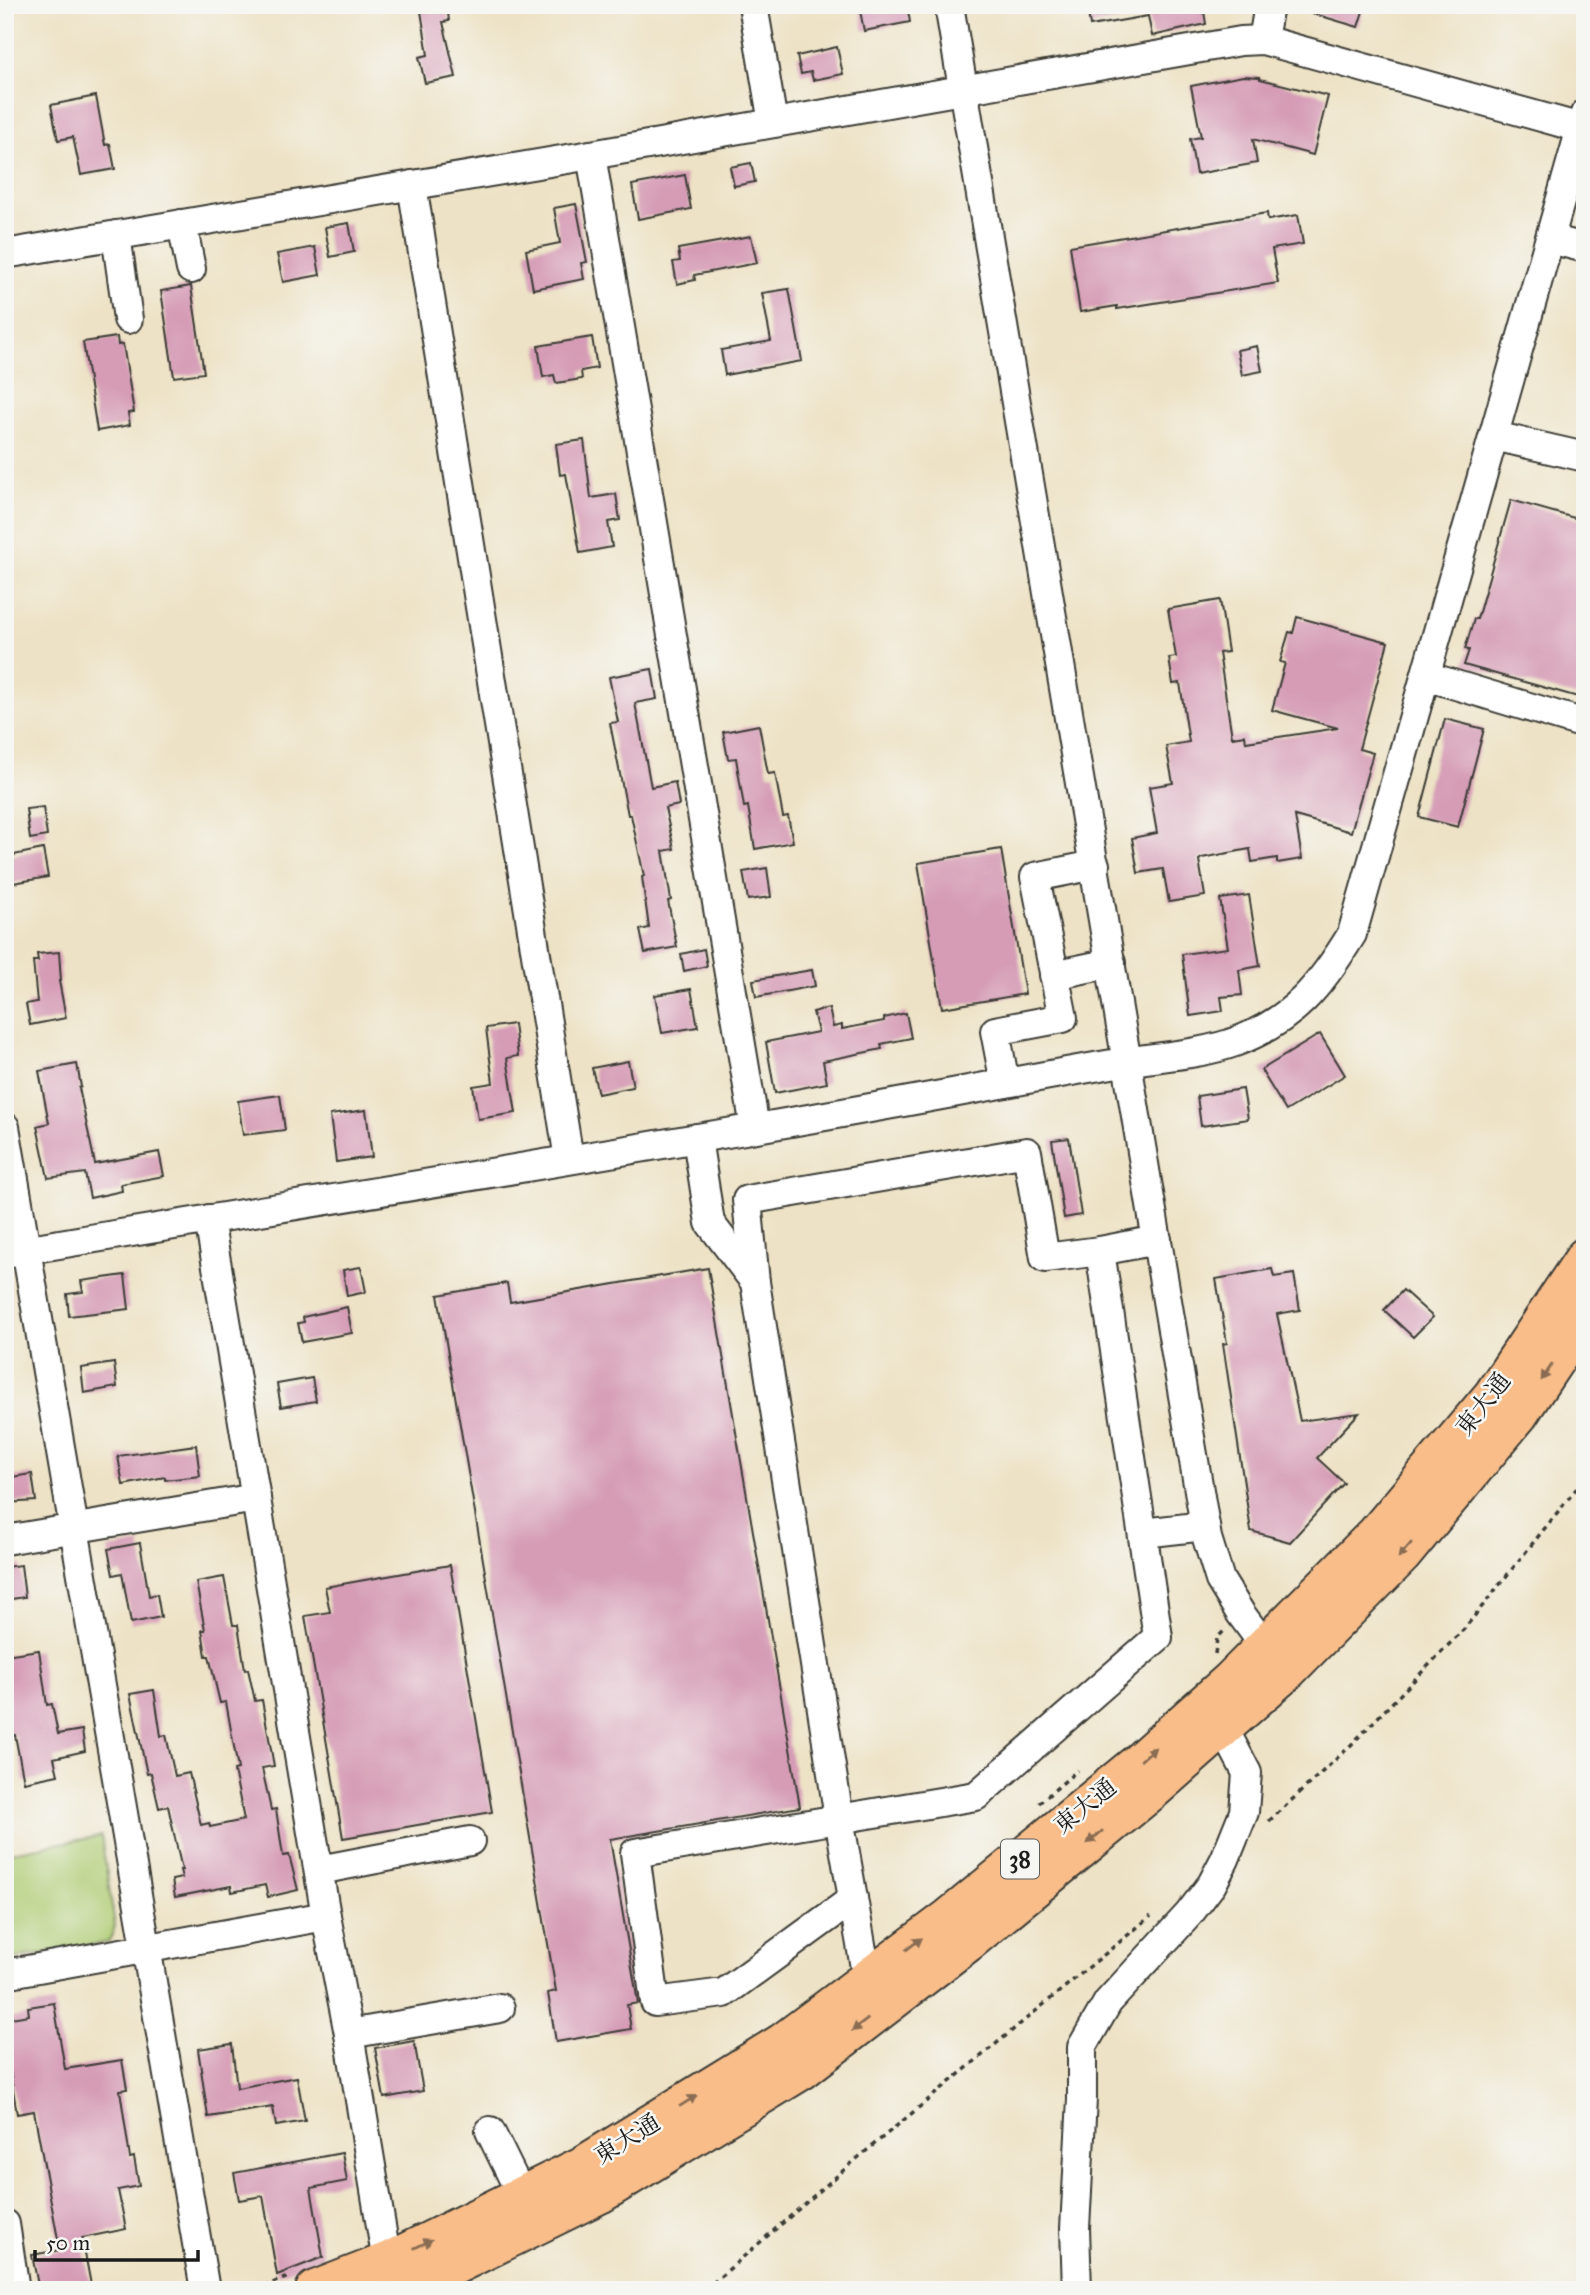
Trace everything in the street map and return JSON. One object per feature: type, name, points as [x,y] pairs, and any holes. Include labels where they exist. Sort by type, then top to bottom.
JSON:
[{"type":"highway","name":"東大通","points":[[302,2283],[397,2280],[600,2194],[802,2070],[967,1943],[1224,1729],[1275,1660],[1376,1534],[1493,1395],[1585,1257]]},
{"type":"highway","name":"東大通","points":[[397,2280],[522,2196],[584,2165],[782,2043],[949,1918],[1138,1763],[1275,1660],[1402,1555],[1519,1414],[1585,1315]]},
{"type":"street","points":[[752,5],[773,123]]},
{"type":"street","points":[[949,5],[1205,1526],[1220,1580],[1275,1660]]},
{"type":"street","points":[[1263,40],[1269,5]]},
{"type":"street","points":[[5,254],[1241,41],[1263,40],[1583,121],[1352,934],[1310,995],[1272,1025],[1235,1042],[1191,1053],[1128,1061],[755,1129],[16,1252]]},
{"type":"street","points":[[591,155],[755,1129]]},
{"type":"street","points":[[412,185],[569,1159]]},
{"type":"street","points":[[182,224],[191,269]]},
{"type":"street","points":[[116,235],[128,319]]},
{"type":"street","points":[[1549,239],[1585,248]]},
{"type":"street","points":[[1494,436],[1585,457]]},
{"type":"street","points":[[1426,676],[1585,724]]},
{"type":"street","points":[[1005,1083],[995,1031],[1063,1018],[1035,877],[1094,865]]},
{"type":"street","points":[[1054,975],[1111,963]]},
{"type":"street","points":[[5,1127],[16,1252],[74,1527],[205,2290]]},
{"type":"street","points":[[697,1138],[710,1223],[755,1282]]},
{"type":"street","points":[[867,1979],[839,1818],[755,1282],[747,1200],[1027,1152],[1045,1258],[1157,1240]]},
{"type":"street","points":[[209,1219],[326,1916],[397,2280]]},
{"type":"street","points":[[853,1899],[724,1993],[655,2001],[635,1853],[976,1796],[1158,1636],[1100,1251]]},
{"type":"street","points":[[5,1540],[256,1498]]},
{"type":"street","points":[[1143,1533],[1205,1526]]},
{"type":"street","points":[[1077,2290],[1075,2228],[1082,2047],[1108,2002],[1189,1914],[1212,1884],[1226,1859],[1244,1812],[1247,1773],[1224,1729]]},
{"type":"street","points":[[319,1870],[470,1841]]},
{"type":"street","points":[[5,1974],[326,1916]]},
{"type":"street","points":[[349,2034],[500,2008]]},
{"type":"street","points":[[490,2131],[522,2196]]},
{"type":"street","points":[[5,2224],[15,2290]]},
{"type":"path","points":[[1266,1823],[1349,1748],[1464,1629],[1585,1478]]},
{"type":"path","points":[[1213,1666],[1217,1638],[1241,1614]]},
{"type":"path","points":[[1037,1805],[1078,1770]]},
{"type":"path","points":[[705,2290],[882,2138],[1154,1914]]},
{"type":"path","points":[[254,2290],[302,2283]]},
{"type":"green space","points":[[101,1836],[115,1926],[109,1942],[5,1960],[5,1853]]},
{"type":"building","points":[[420,5],[447,5],[449,21],[443,22],[456,77],[425,83],[419,57],[428,55]]},
{"type":"building","points":[[859,5],[907,5],[910,22],[864,31]]},
{"type":"building","points":[[1087,5],[1203,5],[1206,24],[1152,36],[1148,16],[1090,26]]},
{"type":"building","points":[[1302,5],[1365,5],[1358,27],[1301,10]]},
{"type":"building","points":[[837,47],[843,74],[813,80],[811,72],[801,74],[797,56]]},
{"type":"building","points":[[1243,76],[1260,77],[1328,96],[1313,155],[1253,139],[1257,163],[1196,174],[1190,139],[1201,137],[1191,86]]},
{"type":"building","points":[[96,96],[105,145],[110,144],[115,169],[81,175],[73,137],[58,140],[51,105]]},
{"type":"building","points":[[751,163],[755,182],[734,186],[730,167]]},
{"type":"building","points":[[685,175],[691,209],[638,219],[632,185]]},
{"type":"building","points":[[576,204],[587,262],[581,263],[584,279],[533,289],[526,250],[560,243],[554,208]]},
{"type":"building","points":[[1267,213],[1268,220],[1298,215],[1303,244],[1272,249],[1278,283],[1117,309],[1117,306],[1080,312],[1070,246]]},
{"type":"building","points":[[349,223],[354,252],[330,257],[325,227]]},
{"type":"building","points":[[751,236],[757,263],[694,275],[695,280],[677,284],[673,262],[680,261],[678,249]]},
{"type":"building","points":[[315,247],[320,275],[283,282],[277,254]]},
{"type":"building","points":[[191,286],[204,373],[174,377],[161,291]]},
{"type":"building","points":[[789,289],[802,361],[725,375],[721,350],[771,341],[762,293]]},
{"type":"building","points":[[117,337],[118,345],[123,344],[134,412],[128,413],[130,425],[97,431],[83,342]]},
{"type":"building","points":[[592,337],[597,368],[581,371],[582,379],[556,383],[554,375],[543,377],[538,346]]},
{"type":"building","points":[[1257,346],[1262,371],[1242,375],[1237,350]]},
{"type":"building","points":[[584,440],[591,498],[616,494],[620,520],[608,522],[612,547],[580,553],[566,474],[560,475],[556,444]]},
{"type":"building","points":[[1511,500],[1585,521],[1585,699],[1464,665],[1469,650],[1465,649],[1474,619],[1477,619]]},
{"type":"building","points":[[1220,600],[1228,652],[1219,653],[1232,737],[1245,735],[1246,742],[1338,728],[1272,710],[1285,663],[1280,662],[1289,632],[1293,633],[1297,617],[1388,642],[1359,749],[1373,753],[1351,832],[1295,816],[1302,859],[1277,863],[1277,858],[1252,862],[1250,849],[1202,858],[1199,860],[1205,896],[1169,902],[1163,869],[1138,873],[1132,838],[1157,833],[1149,787],[1173,783],[1166,746],[1189,742],[1180,683],[1173,684],[1169,658],[1176,657],[1168,609]]},
{"type":"building","points":[[652,669],[657,699],[635,703],[651,787],[675,782],[679,805],[665,808],[674,849],[663,851],[671,900],[668,901],[677,947],[645,953],[640,930],[649,928],[644,876],[631,815],[628,815],[610,723],[618,722],[609,677]]},
{"type":"building","points":[[1445,719],[1484,729],[1458,827],[1419,817]]},
{"type":"building","points":[[759,725],[768,774],[775,773],[783,817],[788,816],[793,842],[755,849],[748,806],[744,807],[736,758],[728,759],[723,732]]},
{"type":"building","points":[[43,807],[47,836],[30,839],[26,809]]},
{"type":"building","points":[[43,849],[48,877],[13,883],[9,856]]},
{"type":"building","points":[[1001,849],[1025,994],[942,1008],[918,863]]},
{"type":"building","points":[[767,868],[771,897],[748,900],[743,872]]},
{"type":"building","points":[[1249,895],[1260,966],[1239,970],[1242,995],[1221,997],[1223,1011],[1190,1016],[1182,954],[1228,948],[1220,899]]},
{"type":"building","points":[[704,949],[707,966],[684,971],[681,954]]},
{"type":"building","points":[[59,952],[59,981],[66,1018],[30,1025],[26,1004],[37,1002],[33,961],[38,961],[37,954]]},
{"type":"building","points":[[812,970],[815,986],[756,997],[753,980]]},
{"type":"building","points":[[691,989],[698,1027],[662,1033],[655,995]]},
{"type":"building","points":[[829,1008],[833,1027],[842,1025],[842,1029],[884,1021],[884,1018],[906,1013],[911,1038],[881,1044],[882,1049],[823,1061],[827,1083],[775,1093],[766,1042],[818,1032],[813,1012]]},
{"type":"building","points":[[514,1024],[518,1056],[507,1058],[516,1113],[478,1119],[473,1086],[493,1083],[486,1028]]},
{"type":"building","points":[[1320,1034],[1345,1075],[1286,1111],[1261,1070]]},
{"type":"building","points":[[628,1061],[633,1087],[598,1094],[592,1068]]},
{"type":"building","points":[[77,1064],[79,1088],[95,1164],[159,1152],[164,1176],[121,1184],[122,1191],[90,1198],[85,1173],[48,1178],[37,1126],[49,1123],[39,1071]]},
{"type":"building","points":[[1243,1089],[1248,1119],[1201,1126],[1197,1096]]},
{"type":"building","points":[[280,1095],[285,1130],[243,1135],[238,1101]]},
{"type":"building","points":[[366,1110],[372,1157],[336,1162],[330,1115]]},
{"type":"building","points":[[1069,1138],[1081,1215],[1064,1218],[1052,1140]]},
{"type":"building","points":[[361,1267],[366,1292],[347,1296],[343,1270]]},
{"type":"building","points":[[708,1268],[800,1807],[610,1839],[638,2003],[627,2005],[631,2029],[556,2042],[548,1993],[556,1991],[438,1295],[507,1283],[510,1302]]},
{"type":"building","points":[[1272,1269],[1274,1277],[1294,1274],[1300,1310],[1277,1314],[1300,1421],[1359,1413],[1317,1458],[1344,1483],[1290,1542],[1251,1531],[1216,1279]]},
{"type":"building","points":[[125,1275],[129,1309],[69,1316],[67,1294],[83,1292],[81,1281]]},
{"type":"building","points":[[1403,1290],[1433,1317],[1413,1337],[1384,1310]]},
{"type":"building","points":[[347,1307],[352,1333],[302,1342],[298,1323],[304,1322],[303,1317]]},
{"type":"building","points":[[114,1363],[117,1387],[84,1393],[81,1368]]},
{"type":"building","points":[[312,1378],[316,1401],[281,1407],[277,1384]]},
{"type":"building","points":[[196,1445],[200,1476],[165,1480],[165,1477],[123,1485],[118,1456]]},
{"type":"building","points":[[32,1474],[36,1501],[5,1503],[5,1478]]},
{"type":"building","points":[[140,1543],[149,1596],[157,1594],[161,1617],[131,1623],[122,1573],[113,1575],[108,1549]]},
{"type":"building","points":[[21,1565],[25,1597],[5,1600],[5,1567]]},
{"type":"building","points":[[450,1565],[492,1812],[343,1838],[305,1616],[330,1612],[325,1587]]},
{"type":"building","points":[[224,1577],[233,1625],[238,1625],[245,1670],[248,1669],[255,1701],[262,1700],[274,1766],[262,1768],[271,1810],[276,1809],[283,1856],[289,1855],[298,1890],[268,1897],[265,1885],[232,1892],[231,1886],[175,1897],[172,1880],[182,1878],[182,1870],[168,1806],[159,1808],[151,1773],[147,1774],[130,1694],[154,1690],[161,1736],[166,1735],[175,1776],[189,1773],[201,1825],[209,1823],[210,1827],[244,1820],[234,1770],[238,1769],[226,1702],[220,1703],[209,1656],[206,1656],[202,1630],[205,1630],[196,1582]]},
{"type":"building","points":[[39,1650],[47,1705],[52,1704],[58,1734],[82,1730],[85,1751],[54,1758],[58,1775],[24,1782],[15,1735],[5,1736],[5,1655]]},
{"type":"building","points":[[54,2003],[65,2069],[122,2060],[127,2089],[120,2090],[130,2158],[134,2157],[139,2186],[118,2190],[126,2229],[82,2238],[92,2290],[39,2290],[32,2255],[60,2250],[34,2111],[17,2114],[5,2053],[5,2019],[29,2015],[28,2007]]},
{"type":"building","points":[[414,2041],[423,2091],[384,2098],[375,2048]]},
{"type":"building","points":[[232,2044],[237,2088],[297,2077],[305,2121],[276,2126],[273,2107],[208,2117],[198,2049]]},
{"type":"building","points":[[342,2153],[347,2181],[311,2188],[323,2257],[277,2275],[263,2196],[239,2200],[234,2173]]}]
